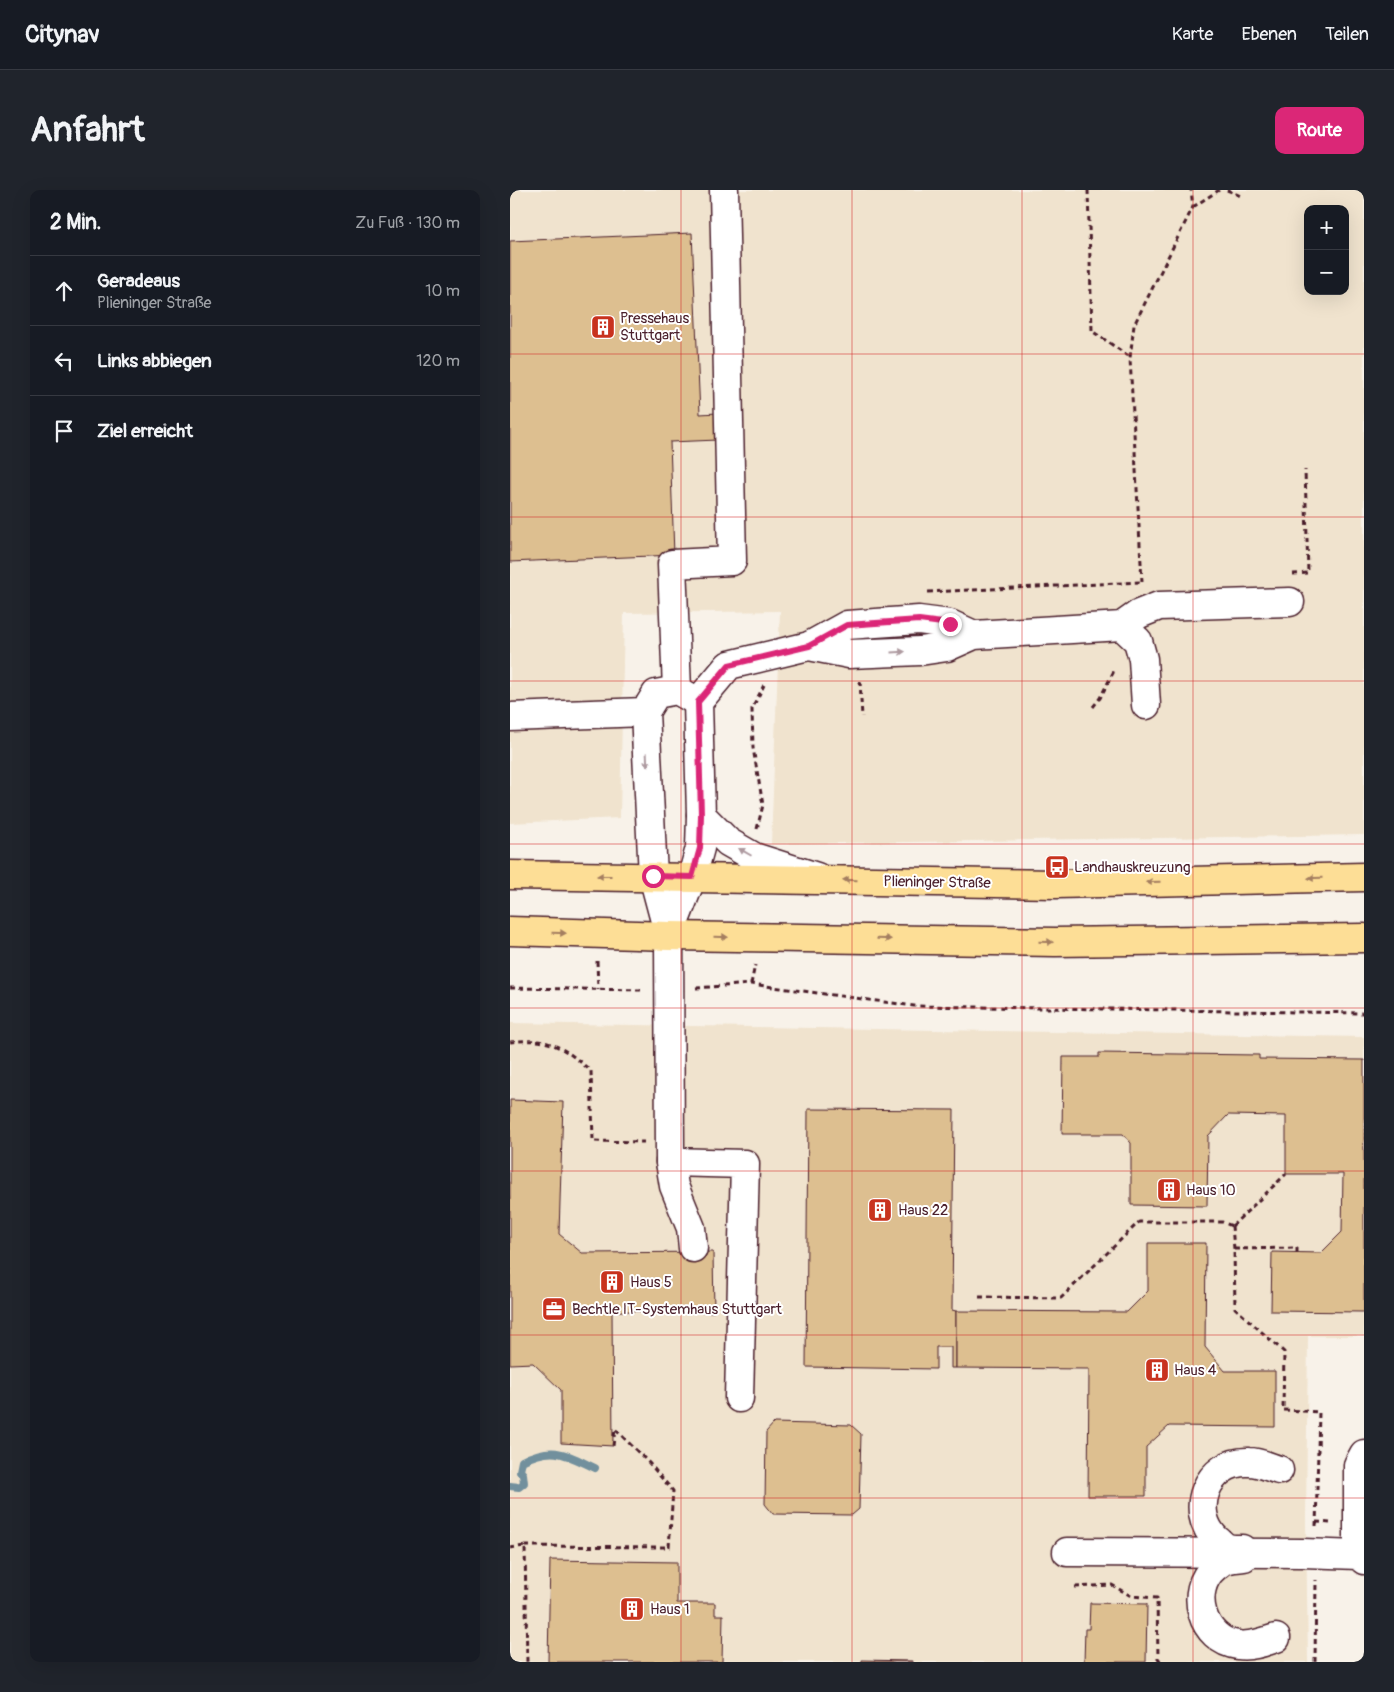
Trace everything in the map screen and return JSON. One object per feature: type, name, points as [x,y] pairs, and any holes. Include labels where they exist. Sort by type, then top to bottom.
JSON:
[{"type":"main road","name":"Plieninger Straße","points":[[510,875],[1056,884],[1364,877]]},
{"type":"main road","points":[[510,931],[669,936],[1055,942],[1364,938]]},
{"type":"lane","points":[[669,936],[692,877],[700,848],[701,815],[672,564],[732,561],[724,190]]},
{"type":"lane","points":[[693,1248],[691,1228],[674,1186],[670,1152],[669,936],[653,876],[645,712],[656,694],[687,696],[729,665],[809,646],[849,654],[920,651],[947,647],[974,635],[1122,626],[1139,614],[1159,606],[1290,602]]},
{"type":"lane","points":[[1122,626],[1138,641],[1143,659],[1146,705]]},
{"type":"lane","points":[[510,718],[645,712]]},
{"type":"lane","points":[[701,815],[728,842],[754,857],[823,879]]},
{"type":"lane","points":[[670,1152],[745,1164],[740,1398]]},
{"type":"lane","points":[[1067,1552],[1316,1553],[1361,1558],[1358,1465],[1364,1454]]},
{"type":"lane","points":[[1265,1552],[1226,1547],[1210,1533],[1203,1518],[1202,1501],[1208,1484],[1216,1474],[1229,1465],[1248,1462],[1266,1465],[1278,1470]]},
{"type":"lane","points":[[1265,1552],[1224,1560],[1210,1572],[1203,1584],[1200,1598],[1201,1612],[1206,1624],[1214,1633],[1236,1645],[1248,1646],[1276,1638]]},
{"type":"path","points":[[1088,190],[1092,331],[1130,358]]},
{"type":"path","points":[[1191,190],[1193,207]]},
{"type":"path","points":[[1142,582],[1130,358],[1134,325],[1193,207],[1219,190]]},
{"type":"path","points":[[1227,190],[1241,196]]},
{"type":"path","points":[[1288,574],[1308,573],[1305,470]]},
{"type":"path","points":[[924,592],[1151,581]]},
{"type":"path","points":[[1093,707],[1100,698],[1116,667]]},
{"type":"path","points":[[860,674],[862,717]]},
{"type":"path","points":[[757,832],[763,805],[753,748],[752,709],[761,688],[767,681]]},
{"type":"path","points":[[510,988],[669,990],[751,984],[914,1006],[1364,1013]]},
{"type":"path","points":[[510,1042],[524,1040],[543,1041],[568,1051],[591,1071],[593,1141],[670,1152]]},
{"type":"path","points":[[1232,1226],[1286,1174]]},
{"type":"path","points":[[978,1297],[1061,1298],[1139,1222],[1222,1222],[1232,1226]]},
{"type":"path","points":[[1232,1226],[1235,1308],[1284,1352],[1283,1410],[1319,1412],[1315,1662]]},
{"type":"path","points":[[1234,1249],[1297,1248],[1297,1252]]},
{"type":"path","points":[[510,1548],[525,1546],[669,1547],[673,1491],[615,1428],[613,1446]]},
{"type":"path","points":[[525,1546],[526,1662]]},
{"type":"path","points":[[1075,1586],[1112,1585],[1131,1596],[1157,1598],[1158,1658],[1161,1662]]},
{"type":"shaded area","points":[[510,190],[1364,190],[1364,835],[771,844],[780,611],[624,613],[620,818],[510,823]]},
{"type":"shaded area","points":[[510,1023],[1364,1037],[1364,1336],[1308,1336],[1306,1520],[1308,1662],[510,1662]]},
{"type":"building","name":"Pressehaus Stuttgart","points":[[692,233],[700,414],[717,413],[718,440],[670,442],[674,555],[510,562],[510,241]]},
{"type":"building","points":[[915,629],[916,640],[892,642],[892,631]]},
{"type":"building","points":[[889,630],[890,642],[857,645],[856,632]]},
{"type":"building","name":"Haus 10","points":[[1099,1053],[1259,1055],[1259,1059],[1364,1060],[1364,1312],[1271,1311],[1272,1252],[1321,1253],[1342,1232],[1343,1174],[1286,1174],[1286,1116],[1228,1115],[1208,1136],[1207,1206],[1131,1205],[1131,1143],[1123,1134],[1062,1134],[1063,1057],[1099,1057]]},
{"type":"building","name":"Haus 5","points":[[510,1100],[563,1102],[559,1234],[582,1253],[713,1252],[714,1312],[612,1311],[613,1446],[561,1443],[561,1390],[533,1363],[510,1364]]},
{"type":"building","name":"Haus 22","points":[[808,1109],[954,1110],[952,1310],[956,1311],[956,1368],[951,1368],[951,1347],[936,1347],[936,1369],[806,1367]]},
{"type":"building","name":"Haus 4","points":[[1148,1243],[1206,1243],[1205,1347],[1225,1371],[1275,1371],[1275,1427],[1169,1426],[1146,1447],[1146,1496],[1088,1496],[1089,1369],[956,1368],[956,1311],[1127,1312],[1148,1291]]},
{"type":"building","points":[[774,1423],[851,1425],[861,1434],[859,1509],[852,1515],[773,1514],[765,1504],[766,1432]]},
{"type":"building","name":"Haus 1","points":[[550,1560],[677,1562],[677,1603],[715,1603],[715,1615],[723,1615],[722,1662],[548,1662]]},
{"type":"building","points":[[1090,1603],[1147,1604],[1146,1662],[1084,1662],[1085,1629],[1089,1629]]},
{"type":"building","points":[[862,1660],[912,1661],[912,1662],[862,1662]]},
{"type":"waterway","points":[[510,1486],[519,1487],[524,1483],[523,1474],[520,1471],[522,1461],[543,1453],[551,1452],[567,1455],[595,1468]]},
{"type":"place","name":"Pressehaus Stuttgart","points":[[603,327]]},
{"type":"place","name":"Landhauskreuzung","points":[[1057,867]]},
{"type":"place","name":"Haus 10","points":[[1169,1190]]},
{"type":"place","name":"Haus 22","points":[[880,1210]]},
{"type":"place","name":"Haus 5","points":[[612,1282]]},
{"type":"place","name":"Bechtle IT-Systemhaus Stuttgart","points":[[554,1309]]},
{"type":"place","name":"Haus 4","points":[[1157,1370]]},
{"type":"place","name":"Haus 1","points":[[632,1609]]},
{"type":"route","points":[[653,876],[692,877],[700,848],[698,702],[729,665],[809,646],[847,625],[919,620],[950,624]]}]
